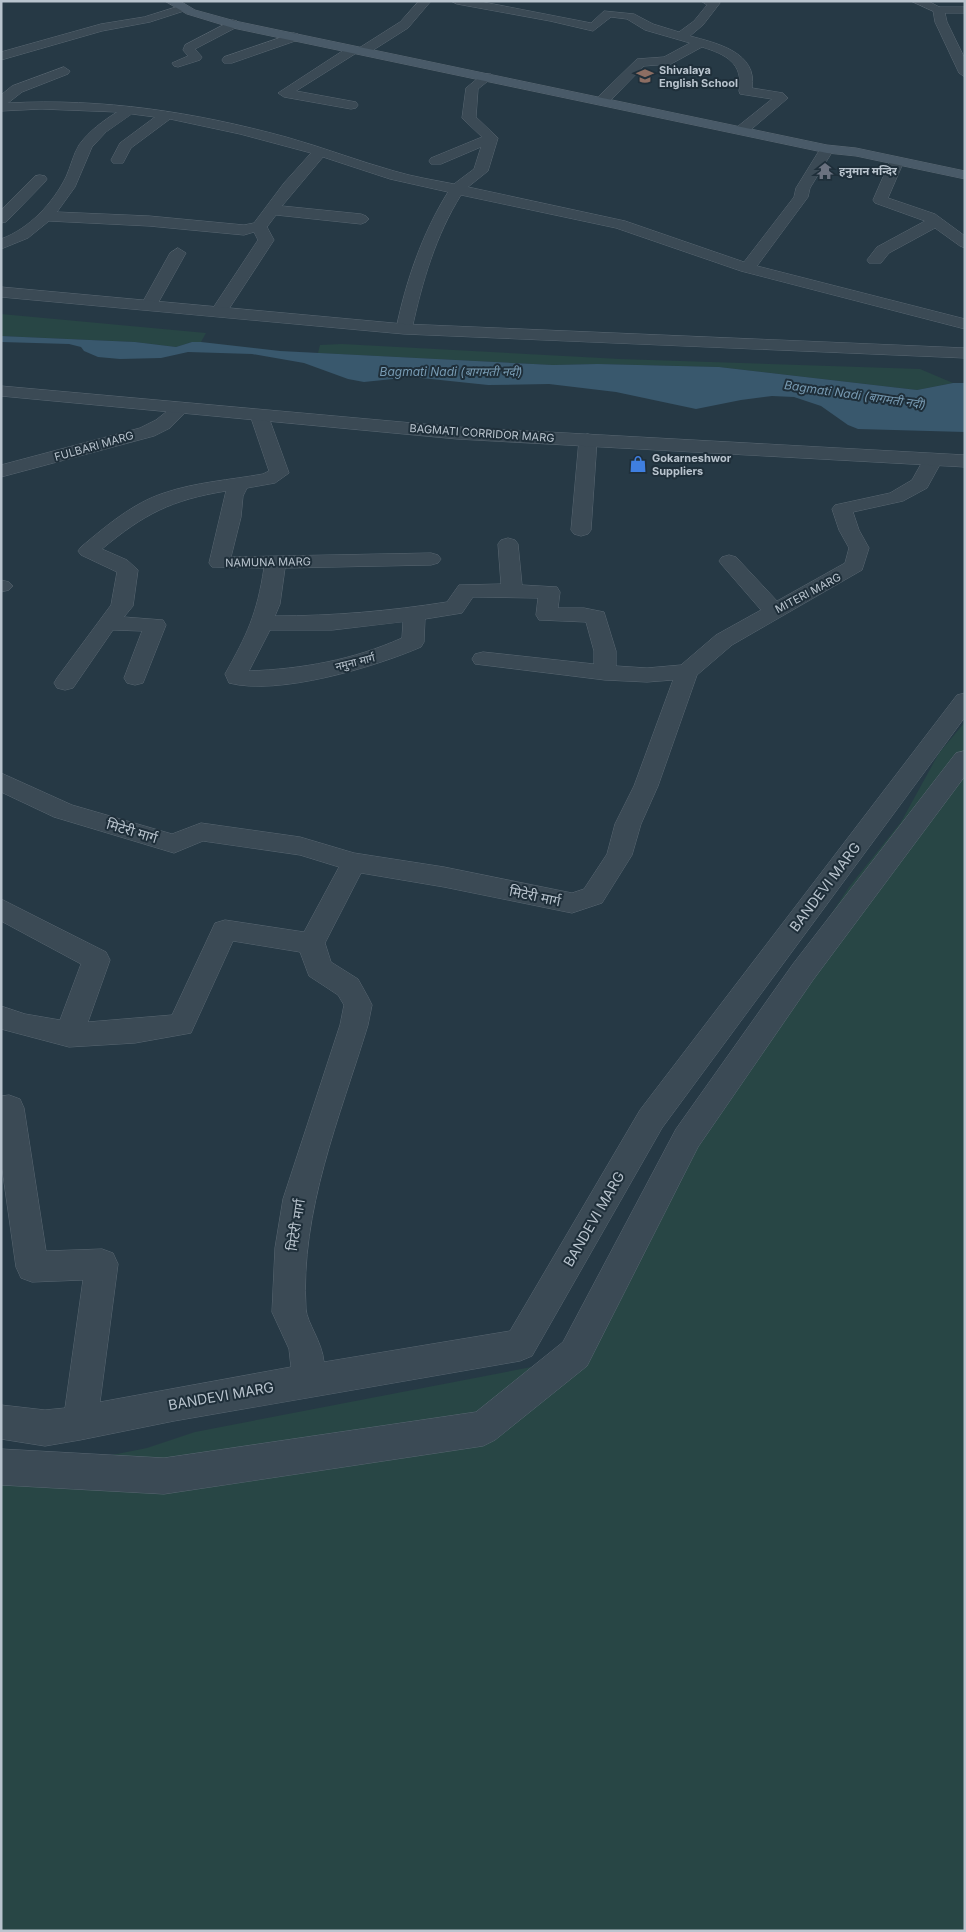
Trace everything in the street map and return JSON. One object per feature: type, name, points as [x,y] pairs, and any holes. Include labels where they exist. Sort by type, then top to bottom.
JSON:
[{"type":"main road","points":[[175,3],[191,12],[233,24],[603,100],[827,149],[856,152],[965,175]]},
{"type":"street","points":[[351,105],[284,93],[404,25],[425,1]]},
{"type":"street","points":[[457,1],[550,17],[593,28]]},
{"type":"street","points":[[678,37],[690,32],[703,20],[714,3],[707,1]]},
{"type":"street","points":[[917,1],[938,10],[965,10]]},
{"type":"street","points":[[1,56],[101,28],[146,20],[175,3]]},
{"type":"street","points":[[938,10],[941,22],[965,74]]},
{"type":"street","points":[[578,38],[593,28],[608,13],[630,16],[649,27],[678,37],[715,46],[734,56],[747,80],[745,91],[781,98],[742,130]]},
{"type":"street","points":[[178,63],[196,57],[189,48],[233,24]]},
{"type":"street","points":[[228,60],[294,37]]},
{"type":"street","points":[[603,100],[641,62],[667,61],[699,43]]},
{"type":"street","points":[[1,102],[17,89],[64,71]]},
{"type":"street","points":[[487,77],[472,88],[469,118],[491,138]]},
{"type":"street","points":[[1,107],[50,105],[131,109],[167,115],[320,151],[363,168],[620,224],[747,268],[965,324]]},
{"type":"street","points":[[1,244],[14,241],[44,216],[64,192],[76,170],[79,158],[95,134],[131,109]]},
{"type":"street","points":[[118,160],[125,146],[167,115]]},
{"type":"street","points":[[436,161],[491,138]]},
{"type":"street","points":[[404,329],[414,286],[443,212],[458,188],[481,171],[491,138]]},
{"type":"street","points":[[747,268],[801,197],[803,188],[827,149]]},
{"type":"street","points":[[44,216],[149,221],[244,230],[259,228],[289,186],[320,151]]},
{"type":"street","points":[[897,161],[880,200],[930,217],[965,243]]},
{"type":"street","points":[[1,218],[40,179]]},
{"type":"street","points":[[273,210],[361,219]]},
{"type":"street","points":[[875,260],[883,250],[936,221]]},
{"type":"street","points":[[219,311],[266,240],[259,228]]},
{"type":"street","points":[[150,305],[178,253]]},
{"type":"street","points":[[1,292],[404,329],[965,353]]},
{"type":"street","name":"BAGMATI CORRIDOR MARG","points":[[1,391],[259,416],[457,432],[965,461]]},
{"type":"street","name":"FULBARI MARG","points":[[1,471],[147,432],[163,424],[176,413],[174,407]]},
{"type":"street","points":[[65,683],[107,623],[122,606],[128,570],[120,564],[88,551],[121,524],[159,502],[183,493],[268,479],[279,473],[259,416]]},
{"type":"street","points":[[581,530],[588,440]]},
{"type":"street","name":"MITERI MARG","points":[[687,672],[724,640],[855,566],[859,548],[849,530],[842,509],[896,497],[920,484],[933,458]]},
{"type":"street","name":"NAMUNA MARG","points":[[239,485],[233,496],[231,517],[218,562],[431,559]]},
{"type":"street","points":[[508,544],[512,590]]},
{"type":"street","points":[[729,561],[774,611]]},
{"type":"street","name":"नमुना मार्ग","points":[[275,562],[269,604],[256,639],[236,674],[238,678],[244,680],[292,677],[391,653],[413,642],[414,614]]},
{"type":"street","points":[[262,623],[332,623],[454,608],[467,590],[549,592],[547,615],[584,614],[596,618],[605,651],[605,673]]},
{"type":"street","points":[[107,623],[155,625],[135,678]]},
{"type":"street","points":[[483,659],[605,673],[647,675],[687,672]]},
{"type":"street","name":"मिटेरी मार्ग","points":[[1,781],[38,801],[63,811],[174,844],[201,832],[300,846],[354,862],[444,877],[572,904],[594,896],[619,855],[628,824],[646,786],[687,672]]},
{"type":"street","name":"BANDEVI MARG","points":[[1,1422],[45,1428],[80,1423],[174,1404],[520,1345],[651,1119],[965,700]]},
{"type":"street","points":[[1,1467],[164,1476],[483,1428],[575,1354],[688,1138],[804,972],[965,759]]},
{"type":"street","points":[[1,1018],[26,1027],[68,1035],[124,1033],[181,1025],[225,930],[311,943],[354,862]]},
{"type":"street","points":[[1,909],[96,960],[68,1035]]},
{"type":"street","name":"मिटेरी मार्ग","points":[[309,1381],[306,1348],[289,1312],[291,1248],[299,1199],[354,1025],[358,1005],[348,988],[319,968],[311,943]]},
{"type":"street","points":[[1,1109],[9,1108],[32,1267],[102,1264],[80,1423]]},
{"type":"green space","points":[[1,314],[206,333],[201,342],[192,342],[176,347],[135,342],[1,336]]},
{"type":"green space","points":[[342,344],[620,359],[920,369],[953,383],[917,390],[719,367],[598,364],[553,365],[318,353],[320,345]]},
{"type":"green space","points":[[965,722],[965,1931],[1,1931],[1,1477],[147,1448],[195,1432],[589,1356],[747,1042],[849,887],[901,822],[939,753]]},
{"type":"water","name":"Bagmati Nadi (बागमती नदी)","points":[[1,336],[135,342],[176,347],[192,342],[201,342],[280,351],[553,365],[598,364],[719,367],[917,390],[953,383],[965,383],[965,432],[858,429],[848,425],[821,406],[794,397],[772,396],[696,409],[616,392],[549,384],[488,385],[412,377],[364,382],[348,379],[304,363],[252,354],[188,352],[161,358],[120,359],[98,357],[84,351],[81,347],[69,344],[1,342]]},
{"type":"place","name":"Shivalaya English School","points":[[645,76]]},
{"type":"place","name":"हनुमान मन्दिर","points":[[825,171]]},
{"type":"place","name":"Gokarneshwor Suppliers","points":[[638,464]]}]
